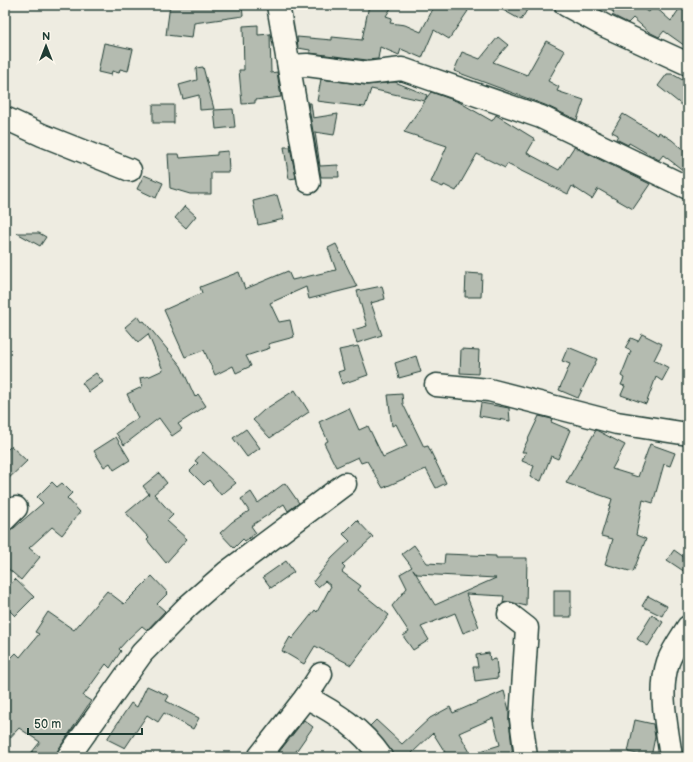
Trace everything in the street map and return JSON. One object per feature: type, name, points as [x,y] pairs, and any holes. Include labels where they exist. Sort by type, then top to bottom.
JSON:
[{"type":"street","points":[[278,5],[309,182]]},
{"type":"street","points":[[566,5],[605,26],[688,64]]},
{"type":"street","points":[[289,66],[307,65],[367,73],[402,69],[541,117],[688,188]]},
{"type":"street","points":[[5,118],[42,135],[130,170]]},
{"type":"street","points":[[436,386],[489,390],[617,423],[688,434]]},
{"type":"street","points":[[68,757],[142,653],[188,606],[227,572],[345,484]]},
{"type":"street","points":[[509,614],[528,628],[521,719],[526,757]]},
{"type":"street","points":[[671,757],[664,700],[666,672],[672,653],[688,627]]},
{"type":"street","points":[[260,757],[306,697],[321,674]]},
{"type":"street","points":[[306,697],[342,717],[370,741],[381,757]]},
{"type":"building","points":[[170,5],[242,5],[243,16],[194,23],[192,38],[166,35]]},
{"type":"building","points":[[369,5],[393,5],[386,16],[392,18],[390,23],[405,25],[421,32],[435,5],[460,5],[468,11],[449,39],[434,30],[422,58],[401,49],[399,55],[380,47],[378,59],[367,60],[310,53],[310,50],[298,48],[297,37],[332,40],[332,37],[362,40]]},
{"type":"building","points":[[494,5],[530,5],[521,20]]},
{"type":"building","points":[[605,5],[645,5],[642,8],[649,12],[654,6],[671,21],[682,5],[688,5],[688,48],[664,31],[659,37],[649,32],[633,18],[628,23],[612,15],[614,13]]},
{"type":"building","points":[[258,25],[258,35],[270,34],[271,73],[277,72],[281,97],[255,100],[255,103],[242,104],[239,70],[244,70],[243,26]]},
{"type":"building","points":[[498,37],[508,45],[493,62],[527,75],[546,41],[565,51],[548,81],[559,87],[557,91],[584,100],[577,120],[545,105],[454,71],[462,52],[480,59]]},
{"type":"building","points":[[104,43],[133,49],[128,71],[120,69],[119,73],[112,71],[111,75],[98,72]]},
{"type":"building","points":[[203,67],[214,109],[200,110],[199,95],[183,99],[179,85],[197,80],[196,68]]},
{"type":"building","points":[[667,74],[672,74],[688,83],[688,110],[658,86]]},
{"type":"building","points":[[321,79],[366,85],[395,82],[427,95],[425,100],[431,92],[459,102],[492,121],[496,115],[535,139],[527,153],[559,170],[574,147],[650,184],[633,209],[598,189],[592,199],[572,186],[568,194],[507,164],[505,168],[477,154],[456,191],[444,185],[443,187],[431,182],[447,146],[404,132],[425,101],[371,89],[365,107],[317,101]]},
{"type":"building","points":[[308,103],[311,103],[313,118],[338,114],[334,135],[315,132],[320,166],[338,165],[339,177],[321,177]]},
{"type":"building","points":[[153,105],[174,105],[174,123],[153,123]]},
{"type":"building","points":[[233,109],[235,127],[216,129],[214,110]]},
{"type":"building","points":[[623,114],[658,135],[659,132],[672,140],[688,154],[688,174],[663,155],[659,160],[629,143],[628,145],[616,139],[618,135],[612,132]]},
{"type":"building","points":[[284,147],[290,147],[296,178],[289,179]]},
{"type":"building","points":[[228,151],[229,172],[211,172],[211,194],[190,194],[170,188],[168,154],[179,154],[180,158],[217,155],[217,152]]},
{"type":"building","points":[[144,175],[163,183],[156,198],[137,189]]},
{"type":"building","points":[[277,195],[284,219],[258,225],[253,201]]},
{"type":"building","points":[[185,206],[196,216],[186,228],[175,218]]},
{"type":"building","points":[[17,233],[39,233],[46,237],[40,246]]},
{"type":"building","points":[[336,244],[357,287],[309,299],[306,287],[270,303],[279,322],[290,320],[294,337],[268,344],[270,348],[246,356],[251,366],[236,373],[233,366],[215,375],[204,350],[185,357],[164,310],[202,293],[200,287],[239,272],[245,289],[288,271],[292,280],[336,270],[328,248]]},
{"type":"building","points":[[466,273],[482,274],[481,297],[465,297]]},
{"type":"building","points":[[382,286],[385,299],[371,303],[382,335],[357,343],[353,330],[367,326],[357,291]]},
{"type":"building","points":[[138,316],[142,322],[144,321],[181,366],[195,397],[198,394],[206,406],[178,424],[182,429],[172,436],[159,418],[124,445],[116,433],[138,418],[127,394],[142,387],[140,378],[150,376],[163,370],[148,334],[138,342],[125,327]]},
{"type":"building","points":[[642,334],[662,344],[654,360],[669,368],[662,381],[656,377],[646,404],[621,395],[625,386],[621,385],[624,378],[621,376],[631,351],[625,348],[631,338],[638,341]]},
{"type":"building","points":[[358,346],[368,375],[342,384],[338,372],[344,370],[339,350]]},
{"type":"building","points":[[568,347],[597,359],[578,398],[559,390],[570,364],[562,361]]},
{"type":"building","points":[[461,349],[479,350],[478,374],[460,373]]},
{"type":"building","points":[[416,356],[421,372],[399,378],[395,363]]},
{"type":"building","points":[[96,373],[103,382],[89,392],[82,383]]},
{"type":"building","points":[[295,390],[309,412],[270,438],[253,420],[264,410]]},
{"type":"building","points":[[402,394],[403,404],[424,447],[428,446],[446,483],[436,488],[426,469],[383,488],[367,461],[361,463],[358,457],[336,467],[324,443],[328,441],[319,422],[349,408],[359,430],[368,426],[383,457],[407,446],[396,424],[392,426],[388,395]]},
{"type":"building","points":[[481,403],[509,408],[510,421],[479,416]]},
{"type":"building","points":[[539,416],[552,419],[551,422],[570,430],[558,459],[551,456],[541,481],[530,477],[534,466],[522,461],[526,452],[522,452]]},
{"type":"building","points":[[246,429],[260,448],[247,457],[233,438]]},
{"type":"building","points":[[596,430],[625,445],[612,469],[638,477],[650,444],[675,453],[670,466],[664,464],[653,503],[643,500],[636,535],[646,539],[633,572],[605,564],[613,539],[601,536],[612,499],[566,483]]},
{"type":"building","points":[[116,437],[130,460],[114,470],[110,463],[104,467],[94,451]]},
{"type":"building","points":[[11,446],[27,461],[5,482],[5,452]]},
{"type":"building","points":[[203,452],[236,483],[221,495],[209,480],[204,485],[190,471],[198,463],[195,461]]},
{"type":"building","points":[[159,473],[167,483],[154,494],[173,515],[167,521],[187,539],[166,563],[147,540],[149,538],[126,513],[149,494],[143,486]]},
{"type":"building","points":[[52,482],[57,487],[62,483],[72,493],[67,498],[80,512],[62,535],[52,527],[29,548],[40,557],[21,580],[5,566],[5,531],[14,528],[43,503],[37,497]]},
{"type":"building","points":[[285,483],[299,503],[288,511],[284,504],[251,526],[256,533],[245,541],[243,539],[234,548],[220,533],[232,522],[249,511],[241,499],[251,492],[258,503]]},
{"type":"building","points":[[357,520],[373,537],[342,565],[345,568],[342,572],[361,586],[358,590],[389,615],[351,665],[315,646],[304,664],[282,651],[290,637],[292,639],[315,610],[317,612],[331,586],[325,581],[318,587],[313,582],[332,558],[350,541],[343,534]]},
{"type":"building","points":[[414,545],[427,563],[444,564],[445,554],[496,556],[496,558],[527,558],[526,606],[510,602],[503,603],[504,596],[466,594],[479,627],[463,633],[455,613],[421,627],[429,640],[413,650],[403,636],[409,632],[392,606],[407,588],[400,574],[412,567],[402,554]],"holes":[[[413,569],[417,574],[496,578],[435,605]]]},
{"type":"building","points":[[674,550],[688,560],[688,574],[667,560]]},
{"type":"building","points":[[286,561],[294,572],[271,588],[263,577]]},
{"type":"building","points":[[152,576],[168,593],[157,604],[165,611],[147,630],[142,626],[128,639],[119,649],[121,651],[110,668],[106,664],[83,696],[91,701],[58,750],[56,757],[28,757],[40,742],[19,728],[5,743],[5,664],[16,653],[20,657],[39,634],[35,632],[48,612],[74,630],[107,591],[124,604]]},
{"type":"building","points":[[15,579],[34,597],[15,616],[5,606],[5,590]]},
{"type":"building","points":[[554,590],[571,590],[571,617],[554,617]]},
{"type":"building","points":[[648,596],[667,606],[662,616],[642,606]]},
{"type":"building","points":[[652,615],[663,622],[648,646],[637,639]]},
{"type":"building","points":[[489,653],[490,660],[496,659],[498,678],[475,681],[473,667],[478,667],[476,655]]},
{"type":"building","points":[[147,686],[169,696],[166,701],[199,718],[193,729],[164,713],[158,722],[147,715],[125,748],[107,739],[131,703],[137,707]]},
{"type":"building","points":[[504,691],[509,710],[513,757],[448,757],[433,733],[412,753],[416,757],[393,757],[391,750],[370,726],[376,720],[402,744],[430,718],[450,707],[453,713]],"holes":[[[493,718],[500,745],[471,754],[459,733]]]},
{"type":"building","points":[[304,720],[313,727],[292,757],[286,757],[279,752]]},
{"type":"building","points":[[635,720],[653,724],[655,737],[651,757],[628,752]]}]
